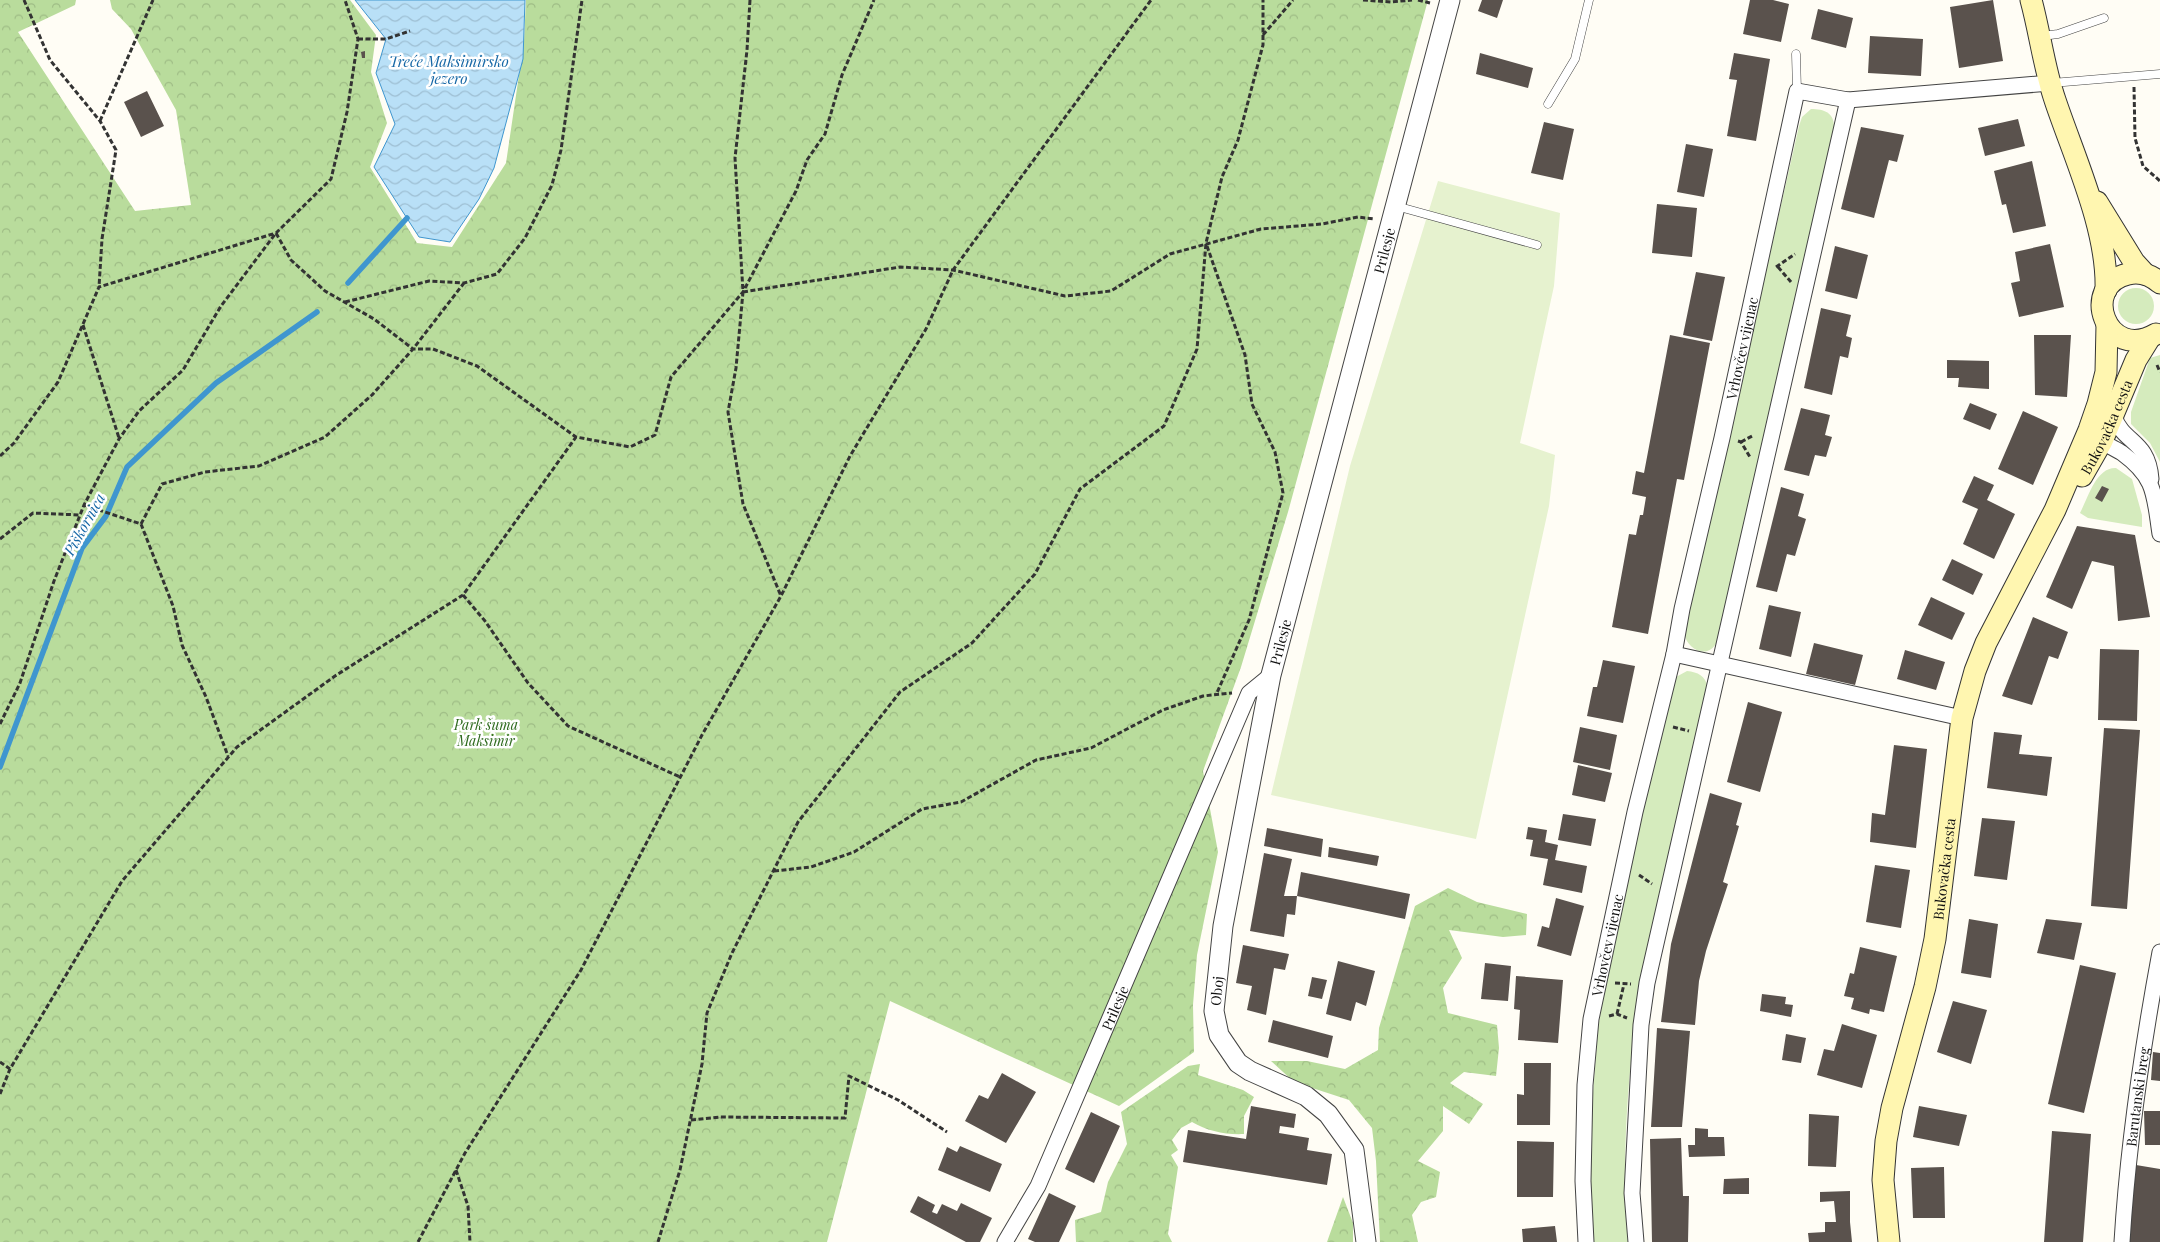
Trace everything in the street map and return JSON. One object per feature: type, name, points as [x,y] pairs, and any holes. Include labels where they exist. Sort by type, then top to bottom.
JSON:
[{"type":"main road","points":[[2030,0],[2050,83],[2084,181],[2103,254],[2107,275],[2106,290]]},
{"type":"main road","points":[[2084,181],[2134,262],[2155,277]]},
{"type":"main road","points":[[2106,290],[2113,281],[2123,275],[2134,273],[2155,277]]},
{"type":"main road","name":"Bukovačka cesta","points":[[2056,510],[2083,475],[2102,441],[2107,325],[2102,308],[2106,290]]},
{"type":"main road","points":[[2107,325],[2121,338],[2130,341],[2155,336]]},
{"type":"main road","name":"Bukovačka cesta","points":[[1889,1242],[1883,1180],[1886,1141],[1892,1108],[1925,987],[1935,939],[1962,718],[1975,671],[1986,643],[2104,416],[2136,360],[2155,336]]},
{"type":"street","name":"Prilesje","points":[[1005,1242],[1038,1186],[1249,693],[1271,675],[1396,206],[1443,2]]},
{"type":"street","points":[[1797,92],[1848,100],[2050,83]]},
{"type":"street","name":"Vrhovčev vijenac","points":[[1586,1242],[1583,1181],[1585,1085],[1591,1018],[1655,723],[1674,654],[1682,609],[1722,438],[1797,92]]},
{"type":"street","points":[[1636,1242],[1632,1193],[1641,1025],[1647,983],[1848,100]]},
{"type":"street","points":[[2104,416],[2142,449],[2150,467],[2160,534]]},
{"type":"street","points":[[2102,441],[2134,462],[2151,482]]},
{"type":"street","points":[[1674,654],[1962,718]]},
{"type":"street","name":"Oboj","points":[[1271,675],[1223,926],[1216,978],[1215,1022],[1219,1035],[1238,1063],[1250,1071],[1306,1096],[1328,1114],[1354,1150],[1366,1242]]},
{"type":"street","name":"Barutanski breg","points":[[2122,1242],[2127,1163],[2143,1046],[2160,952]]},
{"type":"lane","points":[[1548,104],[1575,59],[1589,0]]},
{"type":"lane","points":[[2040,37],[2058,34],[2104,18]]},
{"type":"lane","points":[[1796,54],[1797,92]]},
{"type":"lane","points":[[2050,83],[2160,74]]},
{"type":"lane","points":[[1396,206],[1537,245]]},
{"type":"path","points":[[0,456],[14,443],[58,382],[99,287],[102,240],[116,150],[100,121],[50,60],[24,0]]},
{"type":"path","points":[[100,121],[153,0]]},
{"type":"path","points":[[0,724],[20,683],[54,581],[84,505],[119,439],[140,411],[183,370],[221,306],[276,233],[331,179],[348,112],[358,39],[345,0]]},
{"type":"path","points":[[345,302],[429,281],[464,283],[497,274],[524,238],[552,185],[561,150],[582,0]]},
{"type":"path","points":[[750,0],[747,50],[735,158],[743,292],[736,368],[728,412],[743,504],[781,596]]},
{"type":"path","points":[[276,233],[291,260],[325,291],[374,319],[414,349],[433,349],[477,366],[576,437],[630,447],[655,435],[671,377],[743,292],[796,191],[807,160],[825,134],[842,75],[874,0]]},
{"type":"path","points":[[418,1242],[456,1169],[581,970],[680,776],[781,596],[850,456],[926,329],[953,270],[1151,0]]},
{"type":"path","points":[[658,1242],[680,1170],[691,1120],[702,1064],[707,1013],[732,953],[798,822],[900,692],[972,643],[1035,574],[1080,489],[1164,426],[1197,349],[1206,243],[1222,177],[1238,140],[1263,45],[1264,0]]},
{"type":"path","points":[[1263,35],[1293,0]]},
{"type":"path","points":[[1363,0],[1391,2],[1412,0]]},
{"type":"path","points":[[1418,0],[1443,2]]},
{"type":"path","points":[[358,39],[386,39],[410,31]]},
{"type":"path","points":[[2133,76],[2135,138],[2143,166],[2160,180]]},
{"type":"path","points":[[743,292],[900,267],[953,270],[1065,296],[1111,291],[1170,254],[1206,243],[1261,229],[1322,224],[1358,217],[1379,220]]},
{"type":"path","points":[[99,287],[276,233]]},
{"type":"path","points":[[1760,263],[1778,267],[1817,237]]},
{"type":"path","points":[[1206,243],[1245,355],[1252,404],[1275,452],[1282,492],[1249,620],[1216,695]]},
{"type":"path","points":[[228,756],[206,696],[182,644],[174,606],[141,524],[162,484],[205,472],[259,466],[324,437],[372,395],[414,349],[464,283]]},
{"type":"path","points":[[83,324],[119,439]]},
{"type":"path","points":[[0,1094],[10,1069],[122,881],[228,756],[237,747],[335,676],[463,595],[576,437]]},
{"type":"path","points":[[1722,438],[1741,442],[1762,480]]},
{"type":"path","points":[[84,505],[128,522],[141,524]]},
{"type":"path","points":[[0,539],[32,512],[80,515]]},
{"type":"path","points":[[463,595],[485,621],[528,683],[568,726],[680,776]]},
{"type":"path","points":[[773,871],[811,867],[854,852],[922,809],[961,802],[1036,760],[1091,748],[1163,710],[1203,696],[1238,693]]},
{"type":"path","points":[[1655,723],[1704,735]]},
{"type":"path","points":[[1624,864],[1667,893]]},
{"type":"path","points":[[1599,981],[1624,984],[1647,983]]},
{"type":"path","points":[[1617,1014],[1624,984]]},
{"type":"path","points":[[1591,1018],[1617,1014],[1641,1025]]},
{"type":"path","points":[[0,1062],[10,1069]]},
{"type":"path","points":[[691,1120],[720,1117],[845,1118],[849,1076],[898,1100],[947,1132]]},
{"type":"path","points":[[456,1169],[468,1206],[470,1242]]},
{"type":"green space","name":"Park šuma Maksimir","points":[[0,0],[76,0],[75,5],[18,32],[135,211],[191,205],[176,110],[131,29],[112,9],[110,0],[350,0],[376,35],[371,72],[387,123],[370,167],[417,243],[452,247],[506,163],[524,41],[526,0],[1428,0],[1288,512],[1241,667],[1203,771],[1218,852],[1197,955],[1193,1005],[1194,1052],[1119,1106],[890,1001],[827,1242],[0,1242]]},
{"type":"green space","points":[[1811,109],[1828,113],[1833,119],[1834,129],[1717,642],[1708,651],[1698,651],[1689,644],[1684,633],[1799,126],[1802,117]]},
{"type":"green space","points":[[1438,181],[1560,213],[1554,286],[1520,443],[1555,455],[1549,506],[1476,839],[1271,795],[1350,466]]},
{"type":"green space","points":[[2136,288],[2143,289],[2149,293],[2153,299],[2153,313],[2149,319],[2143,323],[2136,324],[2129,323],[2123,319],[2119,313],[2118,306],[2119,299],[2123,293],[2129,289]]},
{"type":"green space","points":[[2160,355],[2160,462],[2150,443],[2131,424],[2131,412],[2150,358]]},
{"type":"green space","points":[[2116,468],[2132,479],[2142,515],[2142,527],[2088,518],[2080,513],[2098,478],[2103,472]]},
{"type":"green space","points":[[1687,671],[1700,675],[1708,687],[1635,1026],[1629,1080],[1625,1161],[1628,1242],[1592,1242],[1590,1132],[1598,1028],[1609,963],[1670,693],[1676,677]]},
{"type":"green space","points":[[1448,888],[1477,902],[1527,914],[1526,935],[1503,937],[1449,930],[1462,958],[1443,988],[1448,1013],[1497,1025],[1499,1048],[1496,1076],[1464,1072],[1450,1083],[1483,1104],[1469,1124],[1443,1106],[1443,1131],[1418,1161],[1440,1172],[1436,1197],[1421,1202],[1412,1215],[1418,1242],[1380,1242],[1376,1161],[1372,1128],[1349,1100],[1294,1082],[1271,1061],[1307,1061],[1345,1069],[1378,1050],[1379,1028],[1415,906]]},
{"type":"green space","points":[[1200,1064],[1198,1075],[1243,1090],[1254,1097],[1244,1116],[1244,1134],[1217,1132],[1192,1122],[1181,1128],[1172,1140],[1178,1150],[1171,1155],[1178,1167],[1168,1234],[1172,1242],[1076,1242],[1075,1220],[1101,1212],[1108,1182],[1127,1144],[1121,1112],[1188,1066]]},
{"type":"green space","points":[[1343,1197],[1353,1223],[1353,1242],[1327,1242]]},
{"type":"water","name":"Treće Maksimirsko jezero","points":[[355,0],[525,0],[523,59],[494,168],[479,199],[450,242],[419,237],[374,167],[395,124],[376,73],[386,39]]},
{"type":"building","points":[[1482,0],[1503,0],[1497,18],[1478,11]]},
{"type":"building","points":[[1750,0],[1773,0],[1789,4],[1781,42],[1743,34]]},
{"type":"building","points":[[1993,0],[2003,61],[1959,68],[1950,7]]},
{"type":"building","points":[[1818,9],[1853,18],[1846,48],[1811,39]]},
{"type":"building","points":[[1870,36],[1923,39],[1921,76],[1868,73]]},
{"type":"building","points":[[365,51],[365,58],[362,58],[361,52]]},
{"type":"building","points":[[1480,53],[1533,68],[1528,88],[1476,74]]},
{"type":"building","points":[[1734,53],[1770,59],[1756,141],[1727,136],[1737,80],[1729,79]]},
{"type":"building","points":[[147,91],[164,126],[141,137],[124,102]]},
{"type":"building","points":[[2018,119],[2025,146],[1985,156],[1978,128]]},
{"type":"building","points":[[1544,122],[1574,129],[1563,180],[1531,173]]},
{"type":"building","points":[[1861,127],[1904,135],[1897,162],[1889,160],[1874,218],[1841,209]]},
{"type":"building","points":[[1686,144],[1713,149],[1704,197],[1677,192]]},
{"type":"building","points":[[2032,161],[2046,226],[2013,233],[2006,204],[2002,205],[1994,171]]},
{"type":"building","points":[[1657,204],[1697,208],[1692,257],[1652,253]]},
{"type":"building","points":[[2050,244],[2064,307],[2019,317],[2011,283],[2020,281],[2015,252]]},
{"type":"building","points":[[1835,246],[1868,255],[1857,299],[1825,291]]},
{"type":"building","points":[[1696,272],[1725,277],[1712,341],[1683,335]]},
{"type":"building","points":[[1821,308],[1851,315],[1846,336],[1852,338],[1848,358],[1840,356],[1832,395],[1804,388]]},
{"type":"building","points":[[1670,335],[1710,343],[1684,480],[1677,479],[1648,634],[1612,627],[1629,534],[1636,535],[1640,515],[1643,515],[1646,497],[1632,494],[1636,471],[1644,473]]},
{"type":"building","points":[[2034,335],[2071,335],[2067,397],[2035,395]]},
{"type":"building","points":[[1947,360],[1989,361],[1989,389],[1958,387],[1959,378],[1947,378]]},
{"type":"building","points":[[1970,403],[1997,414],[1990,430],[1963,419]]},
{"type":"building","points":[[1801,408],[1830,415],[1825,435],[1832,437],[1826,457],[1815,455],[1809,476],[1784,470]]},
{"type":"building","points":[[2023,411],[2058,427],[2033,485],[1998,469]]},
{"type":"building","points":[[1974,476],[1994,485],[1987,500],[2015,514],[1994,559],[1963,544],[1978,509],[1962,502]]},
{"type":"building","points":[[2102,486],[2109,489],[2102,502],[2095,498]]},
{"type":"building","points":[[1781,487],[1804,494],[1798,516],[1806,519],[1795,556],[1787,554],[1777,592],[1756,587]]},
{"type":"building","points":[[2077,526],[2135,535],[2150,617],[2118,621],[2114,566],[2092,561],[2072,609],[2046,597]]},
{"type":"building","points":[[1952,559],[1983,574],[1973,595],[1942,580]]},
{"type":"building","points":[[1931,597],[1965,613],[1952,640],[1918,625]]},
{"type":"building","points":[[1769,605],[1801,612],[1791,657],[1759,649]]},
{"type":"building","points":[[2033,617],[2068,632],[2058,659],[2049,656],[2032,705],[2002,696]]},
{"type":"building","points":[[1814,643],[1863,655],[1855,685],[1806,674]]},
{"type":"building","points":[[2100,649],[2139,650],[2137,721],[2098,720]]},
{"type":"building","points":[[1905,650],[1945,662],[1936,690],[1897,679]]},
{"type":"building","points":[[1603,660],[1635,666],[1623,723],[1587,716],[1593,687],[1597,687]]},
{"type":"building","points":[[1748,702],[1782,712],[1760,792],[1727,782]]},
{"type":"building","points":[[1580,727],[1617,735],[1610,770],[1573,762]]},
{"type":"building","points":[[2104,728],[2140,730],[2127,909],[2091,906]]},
{"type":"building","points":[[1994,732],[2022,735],[2019,754],[2052,757],[2047,796],[1987,788]]},
{"type":"building","points":[[1894,745],[1927,749],[1916,848],[1870,842],[1872,813],[1885,815]]},
{"type":"building","points":[[1578,765],[1612,773],[1605,802],[1572,795]]},
{"type":"building","points":[[1710,793],[1742,803],[1736,825],[1739,826],[1723,882],[1728,884],[1706,951],[1699,981],[1695,1025],[1661,1022],[1671,944]]},
{"type":"building","points":[[1563,814],[1596,819],[1591,846],[1558,840]]},
{"type":"building","points":[[1982,818],[2015,821],[2007,880],[1974,876]]},
{"type":"building","points":[[1528,827],[1547,830],[1545,842],[1558,845],[1555,860],[1587,866],[1582,893],[1543,885],[1548,859],[1530,856],[1533,840],[1526,839]]},
{"type":"building","points":[[1267,828],[1323,839],[1321,857],[1264,846]]},
{"type":"building","points":[[1329,847],[1379,856],[1377,866],[1328,857]]},
{"type":"building","points":[[1264,853],[1292,859],[1284,896],[1297,896],[1295,915],[1287,914],[1284,937],[1250,931]]},
{"type":"building","points":[[1875,865],[1910,870],[1901,928],[1866,922]]},
{"type":"building","points":[[1301,872],[1410,894],[1405,919],[1297,896]]},
{"type":"building","points":[[1556,898],[1584,906],[1571,956],[1537,946],[1542,926],[1549,928]]},
{"type":"building","points":[[1969,919],[1998,924],[1991,978],[1961,973]]},
{"type":"building","points":[[2046,919],[2082,923],[2074,960],[2037,953]]},
{"type":"building","points":[[1243,945],[1289,954],[1285,970],[1274,968],[1266,1015],[1247,1010],[1252,986],[1236,983]]},
{"type":"building","points":[[1860,947],[1897,956],[1884,1012],[1870,1009],[1869,1014],[1851,1009],[1854,998],[1844,996],[1850,973],[1854,974]]},
{"type":"building","points":[[1338,961],[1375,971],[1366,1006],[1356,1002],[1351,1021],[1326,1014]]},
{"type":"building","points":[[1485,963],[1511,966],[1508,1001],[1481,999]]},
{"type":"building","points":[[2080,965],[2116,973],[2084,1113],[2048,1104]]},
{"type":"building","points":[[1516,976],[1563,980],[1558,1043],[1518,1040],[1520,1010],[1514,1009]]},
{"type":"building","points":[[1312,977],[1327,980],[1322,999],[1308,996]]},
{"type":"building","points":[[1762,994],[1786,997],[1785,1004],[1793,1005],[1791,1017],[1760,1011]]},
{"type":"building","points":[[1953,1001],[1987,1010],[1971,1064],[1937,1052]]},
{"type":"building","points":[[1273,1020],[1333,1036],[1328,1058],[1268,1042]]},
{"type":"building","points":[[1842,1024],[1877,1035],[1862,1088],[1817,1075],[1824,1049],[1834,1051]]},
{"type":"building","points":[[1657,1028],[1690,1031],[1682,1127],[1651,1127]]},
{"type":"building","points":[[1786,1034],[1806,1038],[1801,1063],[1782,1060]]},
{"type":"building","points":[[2153,1052],[2160,1053],[2160,1081],[2151,1080]]},
{"type":"building","points":[[1524,1063],[1551,1063],[1550,1125],[1517,1125],[1517,1094],[1524,1095]]},
{"type":"building","points":[[1002,1073],[1036,1092],[1006,1143],[965,1121],[979,1095],[988,1099]]},
{"type":"building","points":[[1251,1106],[1296,1114],[1294,1128],[1280,1126],[1279,1133],[1309,1138],[1307,1150],[1332,1154],[1327,1185],[1183,1162],[1188,1130],[1246,1139]]},
{"type":"building","points":[[1919,1106],[1967,1115],[1959,1146],[1913,1137]]},
{"type":"building","points":[[2144,1111],[2160,1111],[2160,1145],[2145,1145]]},
{"type":"building","points":[[1091,1112],[1120,1126],[1094,1183],[1065,1169]]},
{"type":"building","points":[[1809,1114],[1839,1116],[1836,1167],[1808,1166]]},
{"type":"building","points":[[1695,1128],[1708,1129],[1708,1137],[1724,1137],[1725,1156],[1689,1157],[1688,1145],[1695,1145]]},
{"type":"building","points":[[2052,1131],[2091,1134],[2083,1242],[2044,1242]]},
{"type":"building","points":[[1681,1138],[1683,1196],[1689,1196],[1688,1242],[1652,1242],[1650,1139]]},
{"type":"building","points":[[1517,1141],[1554,1142],[1553,1197],[1517,1197]]},
{"type":"building","points":[[960,1146],[1002,1164],[990,1192],[938,1170],[947,1147],[957,1152]]},
{"type":"building","points":[[2136,1165],[2160,1169],[2160,1242],[2129,1242]]},
{"type":"building","points":[[1944,1167],[1945,1218],[1913,1218],[1911,1168]]},
{"type":"building","points":[[1749,1178],[1749,1194],[1723,1194],[1724,1179]]},
{"type":"building","points":[[1850,1191],[1852,1242],[1809,1242],[1808,1233],[1825,1232],[1825,1222],[1836,1222],[1834,1201],[1820,1202],[1820,1192]]},
{"type":"building","points":[[1049,1193],[1076,1206],[1059,1242],[1035,1242],[1028,1239]]},
{"type":"building","points":[[918,1196],[935,1205],[932,1212],[937,1214],[942,1204],[957,1211],[961,1203],[992,1218],[980,1242],[966,1242],[910,1212]]},
{"type":"building","points":[[1555,1226],[1557,1242],[1523,1242],[1522,1229]]},
{"type":"waterway","name":"Piškornica","points":[[348,283],[407,218]]},
{"type":"waterway","name":"Piškornica","points":[[0,767],[82,548],[106,516],[127,467],[216,383],[317,312]]}]
